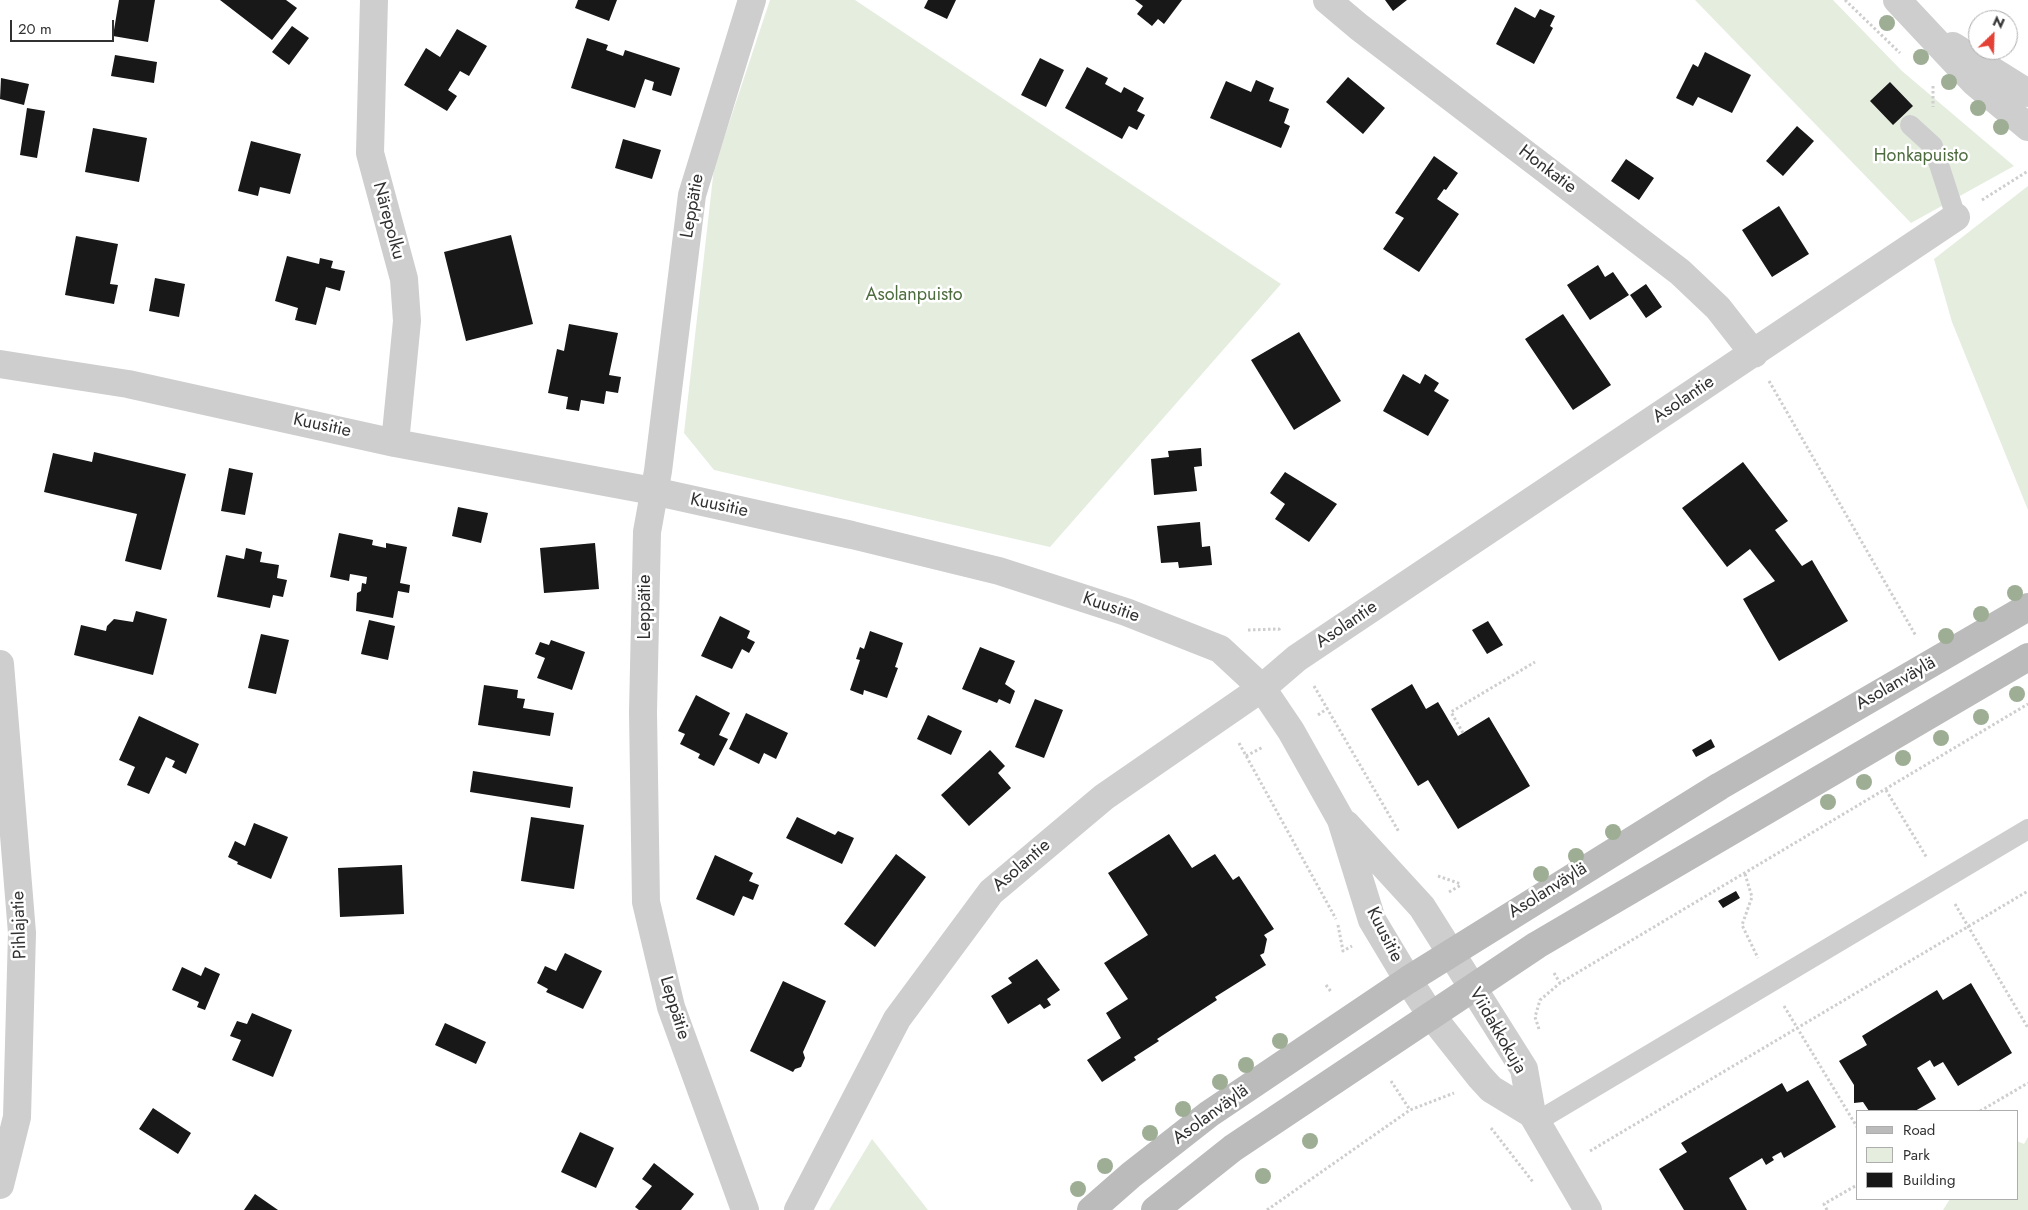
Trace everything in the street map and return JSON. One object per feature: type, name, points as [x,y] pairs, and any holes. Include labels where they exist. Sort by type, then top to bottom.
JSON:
[{"type":"main road","name":"Asolanväylä","points":[[1091,1210],[1131,1175],[1209,1114],[1450,952],[1720,786],[2028,607]]},
{"type":"main road","points":[[1155,1210],[1233,1148],[1472,986],[1537,945],[2028,657]]},
{"type":"street","name":"Närepolku","points":[[374,0],[370,153],[404,279],[407,321],[395,442]]},
{"type":"street","name":"Leppätie","points":[[745,1210],[671,1007],[646,902],[643,712],[647,532],[676,335],[692,194],[752,0]]},
{"type":"street","name":"Honkatie","points":[[1327,0],[1359,27],[1680,272],[1718,308],[1754,354]]},
{"type":"street","points":[[1897,0],[1974,82],[2028,127]]},
{"type":"street","points":[[1923,28],[2028,92]]},
{"type":"street","name":"Asolantie","points":[[798,1210],[897,1019],[991,892],[1104,797],[1262,688],[1297,658],[1956,218]]},
{"type":"street","name":"Kuusitie","points":[[0,364],[128,384],[395,442],[653,491],[852,535],[999,572],[1108,606],[1220,649],[1262,688],[1291,731],[1342,820],[1422,907],[1450,952]]},
{"type":"street","name":"Pihlajatie","points":[[0,664],[22,933],[17,1117],[0,1185]]},
{"type":"street","name":"Kuusitie","points":[[1342,820],[1372,920],[1431,1015]]},
{"type":"street","name":"Viidakkokuja","points":[[1450,952],[1524,1069],[1534,1118],[1588,1210]]},
{"type":"street","name":"Viidakkokuja","points":[[1431,1015],[1491,1089],[1534,1118]]},
{"type":"lane","points":[[1910,125],[1933,146],[1956,218]]},
{"type":"lane","points":[[1534,1118],[2028,829]]},
{"type":"path","points":[[1956,218],[2028,171]]},
{"type":"path","points":[[1754,354],[1916,637]]},
{"type":"path","points":[[1463,733],[1452,712],[1535,662]]},
{"type":"path","points":[[1515,1056],[1542,1040],[1535,1017],[1540,1000],[1560,983],[2028,704]]},
{"type":"path","points":[[1223,715],[1337,920],[1343,951]]},
{"type":"path","points":[[1886,790],[2028,1028]]},
{"type":"path","points":[[1590,1150],[2028,891]]},
{"type":"path","points":[[1266,1210],[1410,1110],[1461,1090],[1480,1077]]},
{"type":"path","points":[[1982,1110],[2028,1083]]},
{"type":"path","points":[[1490,1127],[1537,1188]]},
{"type":"path","points":[[1828,1210],[1824,1204],[1856,1185]]},
{"type":"green space","name":"Asolanpuisto","points":[[770,0],[855,0],[1281,284],[1050,547],[714,470],[684,433],[714,168]]},
{"type":"green space","name":"Honkapuisto","points":[[1695,0],[1833,0],[1902,71],[2014,166],[1911,223]]},
{"type":"green space","points":[[2028,186],[2028,510],[1952,322],[1934,259]]},
{"type":"green space","points":[[2028,1137],[2028,1210],[1943,1210],[1949,1200],[2018,1200],[2018,1141],[2024,1144]]},
{"type":"green space","points":[[872,1139],[928,1210],[829,1210]]},
{"type":"building","points":[[119,0],[155,0],[148,42],[113,36]]},
{"type":"building","points":[[220,0],[286,0],[297,8],[272,40]]},
{"type":"building","points":[[578,0],[617,0],[609,21],[575,8]]},
{"type":"building","points":[[928,0],[956,0],[947,19],[924,8]]},
{"type":"building","points":[[1135,0],[1182,0],[1164,24],[1158,19],[1152,26],[1137,14],[1143,6]]},
{"type":"building","points":[[1385,0],[1407,0],[1393,11]]},
{"type":"building","points":[[1515,7],[1535,18],[1540,9],[1555,16],[1550,26],[1553,28],[1534,64],[1496,44]]},
{"type":"building","points":[[292,26],[309,38],[289,65],[272,52]]},
{"type":"building","points":[[457,29],[487,46],[469,76],[460,71],[448,90],[457,96],[447,111],[404,85],[426,48],[440,57]]},
{"type":"building","points":[[587,38],[608,45],[606,50],[623,56],[625,50],[680,68],[671,96],[652,90],[654,82],[645,79],[635,108],[571,88]]},
{"type":"building","points":[[1705,52],[1751,75],[1732,113],[1698,97],[1693,106],[1676,98],[1693,64],[1698,67]]},
{"type":"building","points":[[115,55],[157,62],[154,83],[111,76]]},
{"type":"building","points":[[1040,58],[1064,70],[1046,107],[1021,95]]},
{"type":"building","points":[[1087,67],[1108,78],[1105,84],[1121,93],[1124,87],[1144,98],[1137,111],[1145,115],[1137,130],[1129,126],[1122,139],[1065,108]]},
{"type":"building","points":[[1348,77],[1385,108],[1363,134],[1326,102]]},
{"type":"building","points":[[1,78],[29,84],[24,105],[0,99]]},
{"type":"building","points":[[1256,80],[1274,88],[1269,101],[1289,109],[1284,123],[1290,126],[1281,148],[1210,118],[1226,81],[1251,92]]},
{"type":"building","points":[[1890,82],[1913,106],[1893,125],[1870,101]]},
{"type":"building","points":[[27,108],[45,111],[37,158],[20,155]]},
{"type":"building","points":[[1797,126],[1814,141],[1783,176],[1766,161]]},
{"type":"building","points":[[93,128],[147,138],[139,182],[85,172]]},
{"type":"building","points":[[623,139],[661,150],[652,179],[615,168]]},
{"type":"building","points":[[251,141],[301,154],[290,194],[260,187],[258,196],[238,191]]},
{"type":"building","points":[[1434,156],[1458,173],[1437,199],[1459,214],[1419,272],[1383,249],[1404,218],[1395,213]]},
{"type":"building","points":[[1626,159],[1654,178],[1639,200],[1611,181]]},
{"type":"building","points":[[1779,206],[1809,254],[1772,277],[1742,230]]},
{"type":"building","points":[[511,235],[533,324],[466,341],[444,252]]},
{"type":"building","points":[[76,236],[118,244],[110,284],[118,285],[114,304],[65,295]]},
{"type":"building","points":[[287,256],[319,264],[320,258],[333,261],[331,268],[345,271],[340,291],[326,287],[316,325],[295,320],[298,308],[275,301]]},
{"type":"building","points":[[1598,265],[1605,277],[1613,272],[1629,295],[1590,320],[1567,285]]},
{"type":"building","points":[[155,278],[185,284],[179,317],[149,311]]},
{"type":"building","points":[[1646,284],[1662,307],[1646,318],[1630,295]]},
{"type":"building","points":[[1563,314],[1611,385],[1573,410],[1525,339]]},
{"type":"building","points":[[569,324],[618,333],[609,375],[621,377],[618,393],[606,391],[604,404],[581,400],[579,411],[566,409],[568,397],[548,393],[557,349],[564,351]]},
{"type":"building","points":[[1299,332],[1341,401],[1294,430],[1251,360]]},
{"type":"building","points":[[1403,374],[1420,384],[1425,374],[1439,383],[1434,391],[1449,400],[1428,436],[1383,411]]},
{"type":"building","points":[[1201,448],[1202,466],[1194,467],[1197,491],[1154,495],[1151,459],[1169,457],[1168,451]]},
{"type":"building","points":[[94,452],[186,474],[161,570],[125,561],[137,514],[44,492],[53,453],[92,462]]},
{"type":"building","points":[[1743,462],[1788,521],[1775,530],[1802,566],[1812,560],[1848,621],[1779,661],[1743,599],[1775,581],[1750,549],[1727,567],[1682,508]]},
{"type":"building","points":[[229,468],[253,473],[245,515],[221,511]]},
{"type":"building","points":[[1285,472],[1337,504],[1309,542],[1275,519],[1285,504],[1270,493]]},
{"type":"building","points":[[458,507],[488,513],[481,543],[452,536]]},
{"type":"building","points":[[1200,522],[1202,547],[1210,546],[1212,565],[1179,568],[1178,562],[1161,563],[1157,526]]},
{"type":"building","points":[[339,533],[373,540],[372,545],[386,548],[386,543],[407,547],[400,583],[410,585],[409,593],[398,591],[393,618],[356,611],[357,593],[361,591],[362,583],[366,584],[367,577],[350,574],[349,581],[330,577]]},
{"type":"building","points":[[595,543],[599,589],[544,593],[540,548]]},
{"type":"building","points":[[246,548],[262,552],[260,562],[279,565],[277,578],[287,580],[283,597],[273,595],[270,608],[217,597],[226,555],[244,559]]},
{"type":"building","points":[[136,611],[167,619],[153,675],[74,655],[81,625],[106,631],[107,626],[114,619],[133,622]]},
{"type":"building","points":[[720,616],[750,631],[747,638],[755,642],[749,653],[742,649],[732,669],[701,656]]},
{"type":"building","points":[[369,620],[395,626],[388,660],[361,654]]},
{"type":"building","points":[[1488,621],[1503,645],[1487,654],[1472,630]]},
{"type":"building","points":[[870,631],[903,643],[895,667],[898,668],[887,698],[864,690],[863,695],[850,690],[860,660],[856,659],[860,647],[864,649]]},
{"type":"building","points":[[261,634],[289,640],[276,694],[248,688]]},
{"type":"building","points":[[551,640],[585,652],[572,690],[537,678],[545,658],[535,654],[540,642],[549,645]]},
{"type":"building","points":[[980,647],[1015,661],[1005,684],[1015,691],[1010,704],[999,699],[997,703],[962,689]]},
{"type":"building","points":[[1412,684],[1426,709],[1438,702],[1458,736],[1489,717],[1530,786],[1458,829],[1428,780],[1418,786],[1371,709]]},
{"type":"building","points":[[484,685],[518,690],[517,698],[525,699],[523,708],[554,713],[550,736],[478,725]]},
{"type":"building","points":[[696,695],[730,713],[719,735],[728,739],[714,766],[698,758],[700,754],[680,744],[685,734],[678,731]]},
{"type":"building","points":[[1035,699],[1063,710],[1044,758],[1015,747]]},
{"type":"building","points":[[746,713],[788,733],[776,759],[764,753],[759,764],[729,749]]},
{"type":"building","points":[[928,715],[962,731],[951,755],[917,739]]},
{"type":"building","points":[[139,716],[199,744],[186,774],[172,767],[175,761],[166,757],[149,794],[127,785],[135,767],[119,760]]},
{"type":"building","points":[[1711,739],[1715,747],[1696,757],[1692,750]]},
{"type":"building","points":[[990,750],[1005,766],[998,773],[1011,788],[969,826],[941,795]]},
{"type":"building","points":[[473,771],[573,787],[570,808],[470,792]]},
{"type":"building","points":[[531,817],[584,825],[574,889],[521,881]]},
{"type":"building","points":[[797,817],[835,835],[838,831],[854,838],[842,864],[786,838]]},
{"type":"building","points":[[254,823],[288,837],[271,879],[237,864],[238,862],[228,857],[235,841],[245,846]]},
{"type":"building","points":[[1169,834],[1192,868],[1215,854],[1233,880],[1239,876],[1274,929],[1264,935],[1267,939],[1264,953],[1260,955],[1266,965],[1215,997],[1217,1000],[1157,1039],[1159,1041],[1134,1057],[1136,1060],[1102,1082],[1087,1060],[1121,1038],[1106,1013],[1128,999],[1104,963],[1148,935],[1108,873]]},
{"type":"building","points":[[896,854],[926,877],[875,947],[844,924]]},
{"type":"building","points":[[715,855],[753,873],[749,881],[759,885],[753,900],[743,896],[734,916],[696,899]]},
{"type":"building","points":[[402,865],[404,914],[340,917],[338,868]]},
{"type":"building","points":[[1736,891],[1740,898],[1723,908],[1718,901]]},
{"type":"building","points":[[565,953],[602,971],[583,1009],[546,992],[548,989],[537,983],[545,966],[556,971]]},
{"type":"building","points":[[1037,959],[1060,990],[1047,999],[1051,1005],[1044,1009],[1040,1004],[1008,1024],[991,996],[1012,983],[1008,978]]},
{"type":"building","points":[[182,967],[201,976],[205,967],[220,974],[205,1010],[197,1007],[199,1002],[172,990]]},
{"type":"building","points":[[783,981],[826,1001],[803,1052],[805,1058],[801,1067],[793,1072],[750,1051]]},
{"type":"building","points":[[1971,983],[2012,1053],[1958,1086],[1943,1062],[1934,1067],[1930,1060],[1917,1068],[1936,1099],[1917,1110],[1868,1110],[1863,1102],[1854,1103],[1854,1085],[1839,1061],[1867,1045],[1862,1036],[1937,990],[1943,1000]]},
{"type":"building","points":[[252,1013],[292,1030],[273,1077],[232,1060],[241,1040],[230,1036],[237,1021],[247,1024]]},
{"type":"building","points":[[445,1023],[486,1042],[476,1064],[435,1045]]},
{"type":"building","points":[[1808,1080],[1836,1127],[1784,1158],[1781,1152],[1772,1157],[1774,1160],[1766,1165],[1762,1158],[1729,1178],[1747,1210],[1684,1210],[1659,1169],[1687,1152],[1681,1143],[1782,1083],[1787,1092]]},
{"type":"building","points":[[153,1108],[191,1133],[178,1154],[139,1129]]},
{"type":"building","points":[[580,1132],[614,1148],[596,1188],[561,1172]]},
{"type":"building","points":[[654,1163],[694,1194],[681,1210],[639,1210],[635,1207],[652,1186],[642,1179]]},
{"type":"building","points":[[255,1194],[278,1210],[244,1210]]}]
